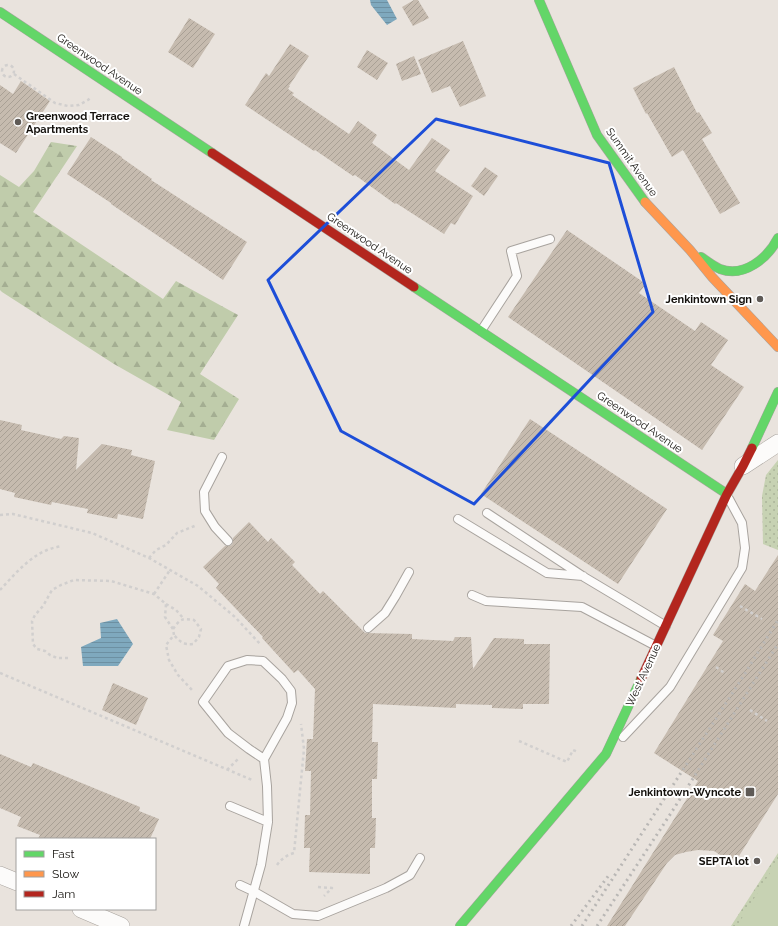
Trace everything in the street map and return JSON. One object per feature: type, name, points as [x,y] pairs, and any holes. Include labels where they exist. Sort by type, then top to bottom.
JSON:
[{"type":"street","name":"Summit Avenue","points":[[539,0],[597,135],[643,200],[690,250],[712,277],[778,347]]},
{"type":"street","name":"Greenwood Avenue","points":[[0,12],[727,494]]},
{"type":"street","points":[[690,250],[719,268],[732,270],[749,268],[763,258],[776,244],[778,238]]},
{"type":"street","name":"West Avenue","points":[[460,926],[606,754],[727,494],[743,466],[778,392]]},
{"type":"street","points":[[743,466],[778,443]]},
{"type":"street","points":[[0,875],[16,882]]},
{"type":"street","points":[[83,910],[121,926]]},
{"type":"lane","points":[[480,331],[517,276],[511,251],[550,238]]},
{"type":"lane","points":[[222,457],[204,492],[205,511],[215,527],[228,541]]},
{"type":"lane","points":[[606,754],[670,687],[742,568],[745,548],[742,523],[727,494]]},
{"type":"lane","points":[[487,513],[584,576],[666,626]]},
{"type":"lane","points":[[458,519],[547,572],[584,576]]},
{"type":"lane","points":[[368,628],[385,613],[409,572]]},
{"type":"lane","points":[[472,595],[486,601],[582,608],[657,647]]},
{"type":"lane","points":[[244,926],[261,865],[268,822],[267,786],[264,759],[287,718],[292,703],[291,691],[282,679],[263,661],[246,660],[228,666],[203,702],[228,733],[264,759]]},
{"type":"lane","points":[[230,806],[268,822]]},
{"type":"lane","points":[[240,885],[293,914],[318,916],[386,888],[410,875],[420,858]]},
{"type":"path","points":[[14,74],[9,77],[5,76],[2,67],[7,65],[12,66],[14,69],[14,74],[55,103],[68,106],[79,105],[92,96]]},
{"type":"path","points":[[149,558],[156,550],[166,545],[177,533],[199,524],[215,527]]},
{"type":"path","points":[[0,590],[28,561],[47,550],[62,546]]},
{"type":"path","points":[[154,594],[170,570]]},
{"type":"path","points":[[68,658],[57,658],[45,651],[37,649],[33,644],[32,621],[52,590],[74,580],[111,581],[154,594],[176,610],[184,619]]},
{"type":"path","points":[[166,604],[165,617],[178,640],[186,644],[193,644],[199,637],[201,629],[194,620],[184,619],[178,622],[173,629]]},
{"type":"path","points":[[740,606],[762,619]]},
{"type":"path","points":[[174,635],[166,645],[169,660],[178,675],[203,702]]},
{"type":"path","points":[[716,667],[726,674]]},
{"type":"path","points":[[0,673],[267,786]]},
{"type":"path","points":[[750,710],[767,721]]},
{"type":"path","points":[[519,741],[567,762],[573,750]]},
{"type":"highlighted area","points":[[436,119],[609,163],[653,312],[474,504],[341,431],[268,280]]},
{"type":"green space","points":[[51,142],[77,146],[33,212],[163,299],[176,281],[238,315],[200,374],[239,399],[214,440],[167,430],[181,402],[114,364],[0,290],[0,175],[19,187],[34,171]]},
{"type":"green space","points":[[778,460],[778,550],[763,544],[762,496],[766,475]]},
{"type":"green space","points":[[778,853],[778,926],[731,926]]},
{"type":"green space","points":[[778,860],[778,926],[737,926]]},
{"type":"water","points":[[370,0],[387,0],[397,19],[387,25],[371,5]]},
{"type":"water","points":[[117,619],[133,644],[118,666],[83,666],[81,647],[101,638],[100,623]]},
{"type":"building","points":[[414,0],[418,0],[429,18],[413,26],[402,7]]},
{"type":"building","points":[[189,18],[215,34],[193,68],[168,52]]},
{"type":"building","points":[[463,41],[486,96],[460,107],[450,86],[432,93],[418,60]]},
{"type":"building","points":[[290,44],[309,56],[288,89],[294,93],[292,95],[349,134],[358,121],[377,135],[372,143],[409,170],[432,138],[450,150],[435,171],[473,196],[455,225],[451,223],[444,234],[396,203],[395,204],[355,175],[353,176],[245,105],[266,73],[269,76]]},
{"type":"building","points":[[367,50],[388,63],[377,80],[357,67]]},
{"type":"building","points":[[414,56],[421,74],[402,81],[396,64]]},
{"type":"building","points":[[674,67],[697,113],[699,112],[712,133],[702,139],[740,203],[720,214],[683,150],[672,157],[647,113],[646,114],[633,88]]},
{"type":"building","name":"Greenwood Terrace Apartments","points":[[21,81],[50,101],[16,153],[0,143],[0,85],[13,94]]},
{"type":"building","points":[[91,137],[122,157],[152,179],[151,180],[247,242],[223,280],[67,174]]},
{"type":"building","points":[[485,167],[498,176],[484,196],[471,186]]},
{"type":"building","points":[[567,230],[646,284],[639,293],[695,331],[701,322],[728,340],[711,365],[744,387],[702,450],[508,317]]},
{"type":"building","points":[[530,419],[667,509],[618,584],[481,494]]},
{"type":"building","points":[[0,420],[22,425],[21,430],[61,439],[64,436],[79,438],[76,470],[102,444],[132,450],[131,455],[155,461],[143,519],[118,514],[117,519],[87,513],[88,509],[52,502],[51,505],[14,497],[15,493],[0,489]]},
{"type":"building","points":[[249,522],[268,542],[271,538],[295,562],[292,565],[320,594],[323,591],[365,633],[412,634],[412,639],[453,641],[455,637],[471,637],[473,669],[494,638],[524,639],[524,644],[550,644],[549,704],[523,704],[523,709],[492,708],[492,705],[456,704],[456,708],[373,704],[372,742],[378,742],[377,779],[372,779],[372,818],[376,818],[375,848],[370,848],[370,874],[309,872],[310,848],[304,848],[305,815],[310,815],[311,771],[305,771],[307,739],[313,739],[315,689],[298,670],[294,673],[262,638],[263,637],[216,588],[219,584],[203,567],[225,546],[232,545],[233,538]]},
{"type":"building","points":[[778,555],[778,794],[734,864],[714,851],[698,850],[675,855],[667,863],[625,926],[607,926],[698,781],[654,753],[723,641],[713,635],[745,584],[755,591]]},
{"type":"building","points":[[113,683],[148,698],[136,725],[102,710]]},
{"type":"building","points":[[0,754],[31,767],[33,763],[140,807],[139,811],[159,819],[150,838],[38,838],[40,835],[17,826],[21,817],[0,808]]},
{"type":"railway","points":[[582,926],[778,620]]},
{"type":"railway","points":[[597,926],[673,810],[778,644]]},
{"type":"railway","points":[[571,926],[609,875]]},
{"type":"traffic: fast","points":[[539,0],[597,135],[645,202]]},
{"type":"traffic: fast","points":[[0,12],[212,153]]},
{"type":"traffic: fast","points":[[701,257],[720,269],[738,271],[762,259],[778,238]]},
{"type":"traffic: fast","points":[[414,287],[727,494]]},
{"type":"traffic: fast","points":[[752,448],[778,392]]},
{"type":"traffic: fast","points":[[460,926],[606,754],[641,679]]},
{"type":"traffic: slow","points":[[645,202],[690,250],[712,277],[778,347]]},
{"type":"traffic: jam","points":[[212,153],[414,287]]},
{"type":"traffic: jam","points":[[641,679],[727,494],[752,448]]},
{"type":"place","name":"Greenwood Terrace Apartments","points":[[18,122]]},
{"type":"place","name":"Jenkintown Sign","points":[[760,299]]},
{"type":"place","name":"Jenkintown-Wyncote","points":[[750,792]]},
{"type":"place","name":"SEPTA lot","points":[[757,861]]}]
